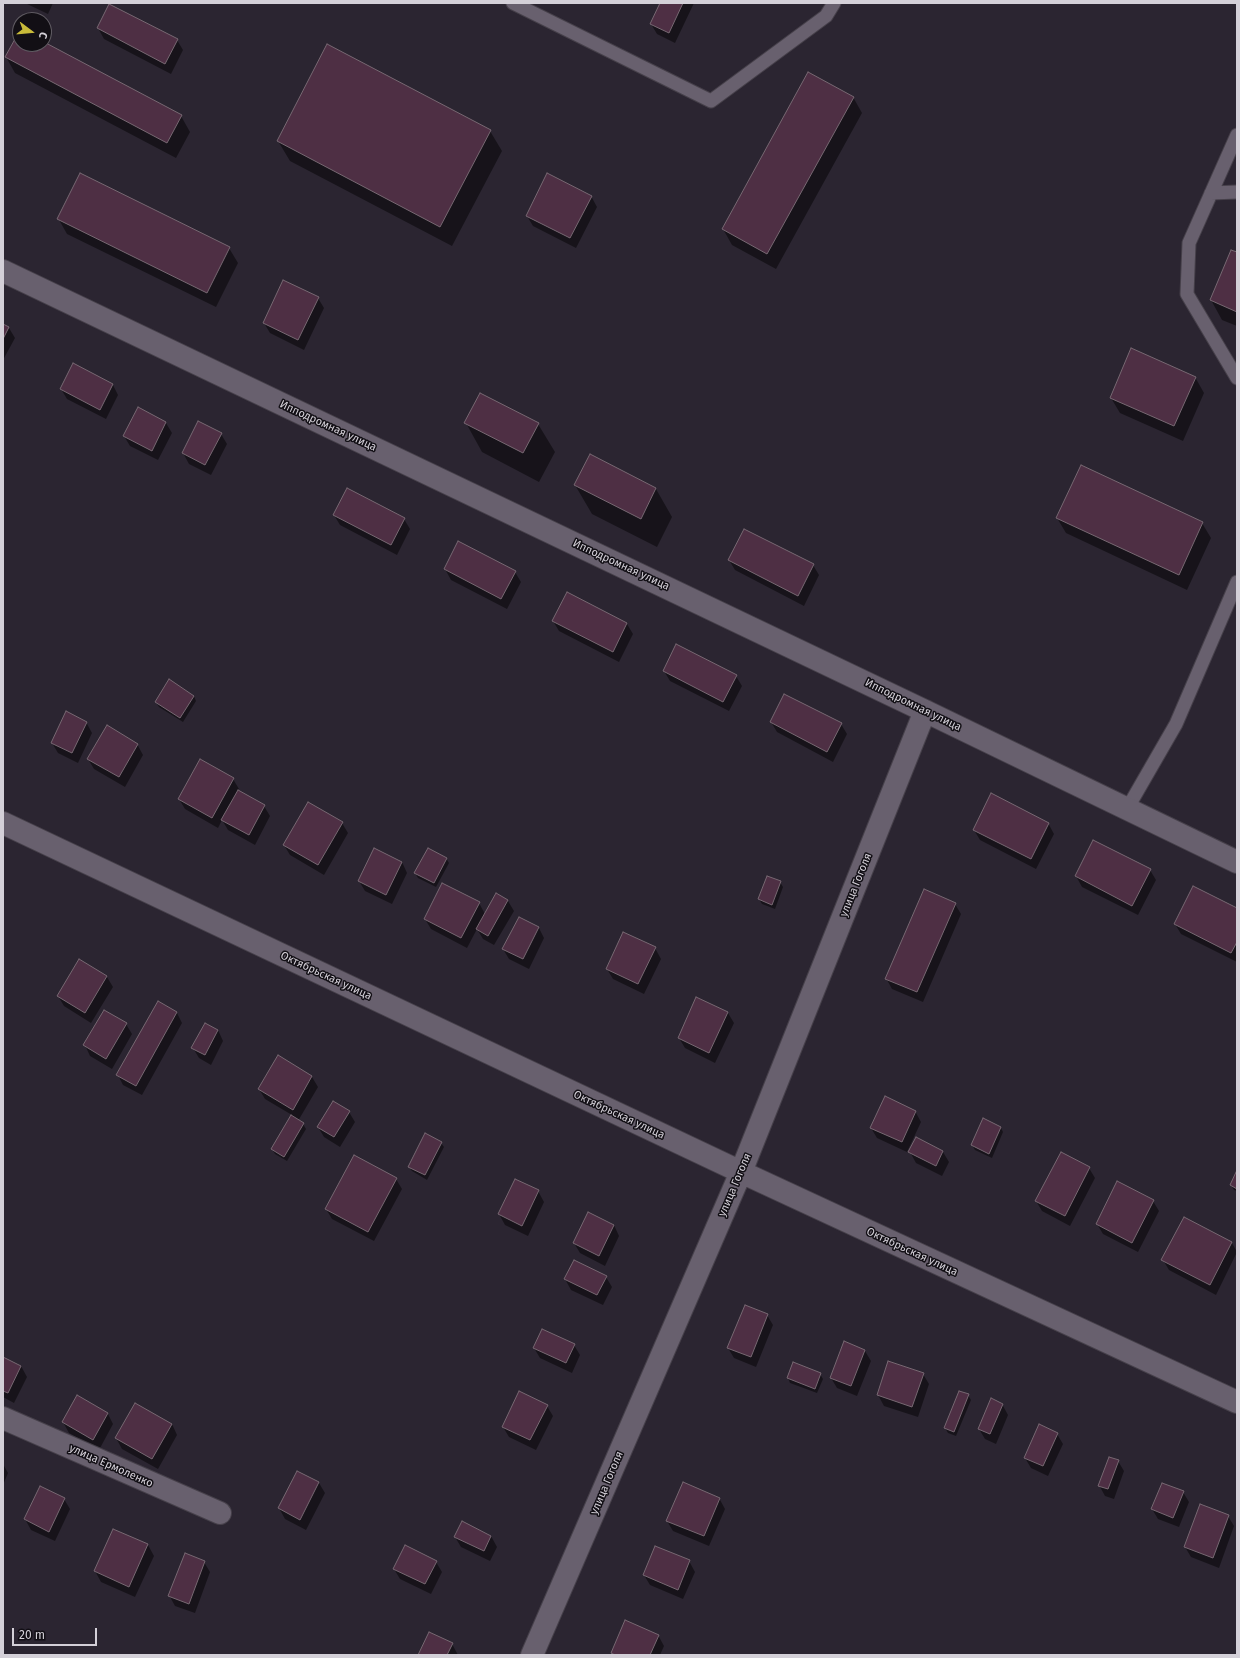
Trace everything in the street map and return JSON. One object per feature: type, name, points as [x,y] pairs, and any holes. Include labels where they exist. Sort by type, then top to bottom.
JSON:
[{"type":"street","name":"Ипподромная улица","points":[[3,271],[925,710],[1237,862]]},
{"type":"street","name":"улица Гоголя","points":[[532,1655],[741,1172],[925,710]]},
{"type":"street","name":"Октябрьская улица","points":[[3,823],[741,1172],[1237,1402]]},
{"type":"street","name":"улица Ермоленко","points":[[3,1418],[220,1513]]},
{"type":"lane","points":[[513,3],[711,101],[826,16],[834,3]]},
{"type":"lane","points":[[1237,134],[1189,243],[1187,294],[1237,378]]},
{"type":"lane","points":[[1211,193],[1237,192]]},
{"type":"lane","points":[[1127,809],[1176,724],[1237,582]]},
{"type":"building","points":[[660,3],[683,3],[669,33],[650,24]]},
{"type":"building","points":[[109,4],[178,39],[165,64],[97,28]]},
{"type":"building","points":[[12,44],[12,52],[52,52],[52,46],[182,115],[167,143],[5,57]]},
{"type":"building","points":[[327,44],[491,130],[440,227],[277,141]]},
{"type":"building","points":[[808,72],[854,97],[767,254],[722,229]]},
{"type":"building","points":[[80,173],[230,247],[207,293],[57,219]]},
{"type":"building","points":[[547,173],[592,196],[570,238],[526,216]]},
{"type":"building","points":[[1231,250],[1237,252],[1237,312],[1210,300]]},
{"type":"building","points":[[283,280],[319,297],[298,340],[263,323]]},
{"type":"building","points":[[3,324],[9,327],[3,339]]},
{"type":"building","points":[[1131,348],[1196,377],[1174,426],[1110,398]]},
{"type":"building","points":[[73,363],[113,384],[100,410],[60,389]]},
{"type":"building","points":[[480,393],[539,423],[523,453],[464,423]]},
{"type":"building","points":[[138,407],[166,422],[152,451],[123,436]]},
{"type":"building","points":[[198,421],[222,433],[205,465],[182,453]]},
{"type":"building","points":[[590,454],[656,488],[641,519],[574,485]]},
{"type":"building","points":[[1081,465],[1203,522],[1179,575],[1056,518]]},
{"type":"building","points":[[347,488],[405,518],[391,545],[333,515]]},
{"type":"building","points":[[744,529],[814,564],[798,596],[728,560]]},
{"type":"building","points":[[458,541],[516,571],[501,599],[444,569]]},
{"type":"building","points":[[567,592],[627,623],[613,652],[552,621]]},
{"type":"building","points":[[676,644],[737,675],[723,702],[663,671]]},
{"type":"building","points":[[169,679],[194,696],[180,718],[155,702]]},
{"type":"building","points":[[784,694],[842,723],[827,752],[770,722]]},
{"type":"building","points":[[66,711],[87,722],[72,753],[51,743]]},
{"type":"building","points":[[107,725],[138,744],[119,777],[87,759]]},
{"type":"building","points":[[200,759],[234,778],[212,818],[178,799]]},
{"type":"building","points":[[238,790],[265,805],[249,835],[221,820]]},
{"type":"building","points":[[991,793],[1049,823],[1031,859],[973,830]]},
{"type":"building","points":[[308,802],[343,822],[318,865],[283,845]]},
{"type":"building","points":[[1093,840],[1151,869],[1132,906],[1075,876]]},
{"type":"building","points":[[374,848],[402,862],[386,895],[358,881]]},
{"type":"building","points":[[428,848],[447,858],[434,883],[414,873]]},
{"type":"building","points":[[767,876],[781,881],[772,905],[758,899]]},
{"type":"building","points":[[442,883],[480,902],[461,938],[424,919]]},
{"type":"building","points":[[1193,886],[1237,908],[1237,942],[1231,953],[1174,924]]},
{"type":"building","points":[[924,889],[956,903],[917,992],[885,979]]},
{"type":"building","points":[[496,893],[508,900],[488,936],[476,929]]},
{"type":"building","points":[[519,917],[539,927],[523,959],[502,949]]},
{"type":"building","points":[[623,932],[656,947],[638,984],[606,969]]},
{"type":"building","points":[[79,959],[107,976],[85,1013],[57,996]]},
{"type":"building","points":[[696,997],[728,1012],[709,1053],[678,1038]]},
{"type":"building","points":[[158,1001],[177,1012],[136,1086],[116,1075]]},
{"type":"building","points":[[104,1010],[127,1023],[106,1059],[83,1045]]},
{"type":"building","points":[[205,1023],[218,1030],[205,1055],[191,1048]]},
{"type":"building","points":[[278,1055],[312,1076],[293,1110],[258,1089]]},
{"type":"building","points":[[885,1096],[916,1111],[902,1142],[870,1128]]},
{"type":"building","points":[[333,1101],[350,1111],[334,1137],[317,1127]]},
{"type":"building","points":[[291,1115],[304,1123],[284,1157],[271,1149]]},
{"type":"building","points":[[983,1118],[1001,1127],[989,1154],[971,1145]]},
{"type":"building","points":[[425,1133],[442,1142],[425,1175],[408,1167]]},
{"type":"building","points":[[916,1137],[943,1151],[936,1166],[908,1152]]},
{"type":"building","points":[[1061,1152],[1090,1167],[1065,1216],[1035,1201]]},
{"type":"building","points":[[354,1155],[397,1178],[368,1232],[325,1209]]},
{"type":"building","points":[[1237,1170],[1237,1189],[1230,1185]]},
{"type":"building","points":[[515,1179],[539,1190],[522,1226],[498,1214]]},
{"type":"building","points":[[1117,1181],[1154,1200],[1132,1243],[1096,1224]]},
{"type":"building","points":[[588,1212],[614,1225],[599,1256],[573,1243]]},
{"type":"building","points":[[1184,1217],[1232,1242],[1210,1285],[1161,1260]]},
{"type":"building","points":[[574,1260],[607,1276],[597,1295],[564,1279]]},
{"type":"building","points":[[745,1305],[768,1314],[751,1357],[727,1348]]},
{"type":"building","points":[[542,1329],[575,1344],[566,1363],[533,1348]]},
{"type":"building","points":[[844,1341],[865,1350],[851,1386],[830,1378]]},
{"type":"building","points":[[3,1357],[21,1366],[8,1393],[3,1391]]},
{"type":"building","points":[[888,1361],[924,1373],[912,1407],[877,1395]]},
{"type":"building","points":[[793,1362],[821,1373],[815,1389],[787,1378]]},
{"type":"building","points":[[519,1391],[548,1405],[530,1440],[502,1427]]},
{"type":"building","points":[[959,1391],[969,1394],[954,1432],[944,1428]]},
{"type":"building","points":[[77,1395],[108,1413],[93,1440],[62,1422]]},
{"type":"building","points":[[991,1398],[1003,1404],[990,1434],[978,1429]]},
{"type":"building","points":[[135,1403],[172,1424],[152,1459],[115,1438]]},
{"type":"building","points":[[1039,1424],[1058,1433],[1043,1466],[1024,1458]]},
{"type":"building","points":[[1109,1457],[1119,1460],[1108,1489],[1098,1486]]},
{"type":"building","points":[[297,1471],[319,1482],[300,1520],[278,1508]]},
{"type":"building","points":[[683,1482],[720,1498],[704,1536],[666,1521]]},
{"type":"building","points":[[1162,1483],[1184,1491],[1173,1518],[1151,1509]]},
{"type":"building","points":[[40,1486],[65,1498],[49,1532],[24,1519]]},
{"type":"building","points":[[1200,1504],[1229,1515],[1213,1558],[1184,1547]]},
{"type":"building","points":[[462,1521],[491,1536],[484,1551],[454,1537]]},
{"type":"building","points":[[113,1529],[148,1544],[129,1587],[94,1571]]},
{"type":"building","points":[[405,1545],[437,1561],[425,1584],[393,1569]]},
{"type":"building","points":[[655,1546],[690,1560],[678,1590],[643,1575]]},
{"type":"building","points":[[185,1553],[205,1561],[189,1604],[168,1596]]},
{"type":"building","points":[[625,1620],[659,1635],[650,1655],[615,1655],[611,1653]]},
{"type":"building","points":[[429,1632],[453,1643],[447,1655],[418,1655]]}]
